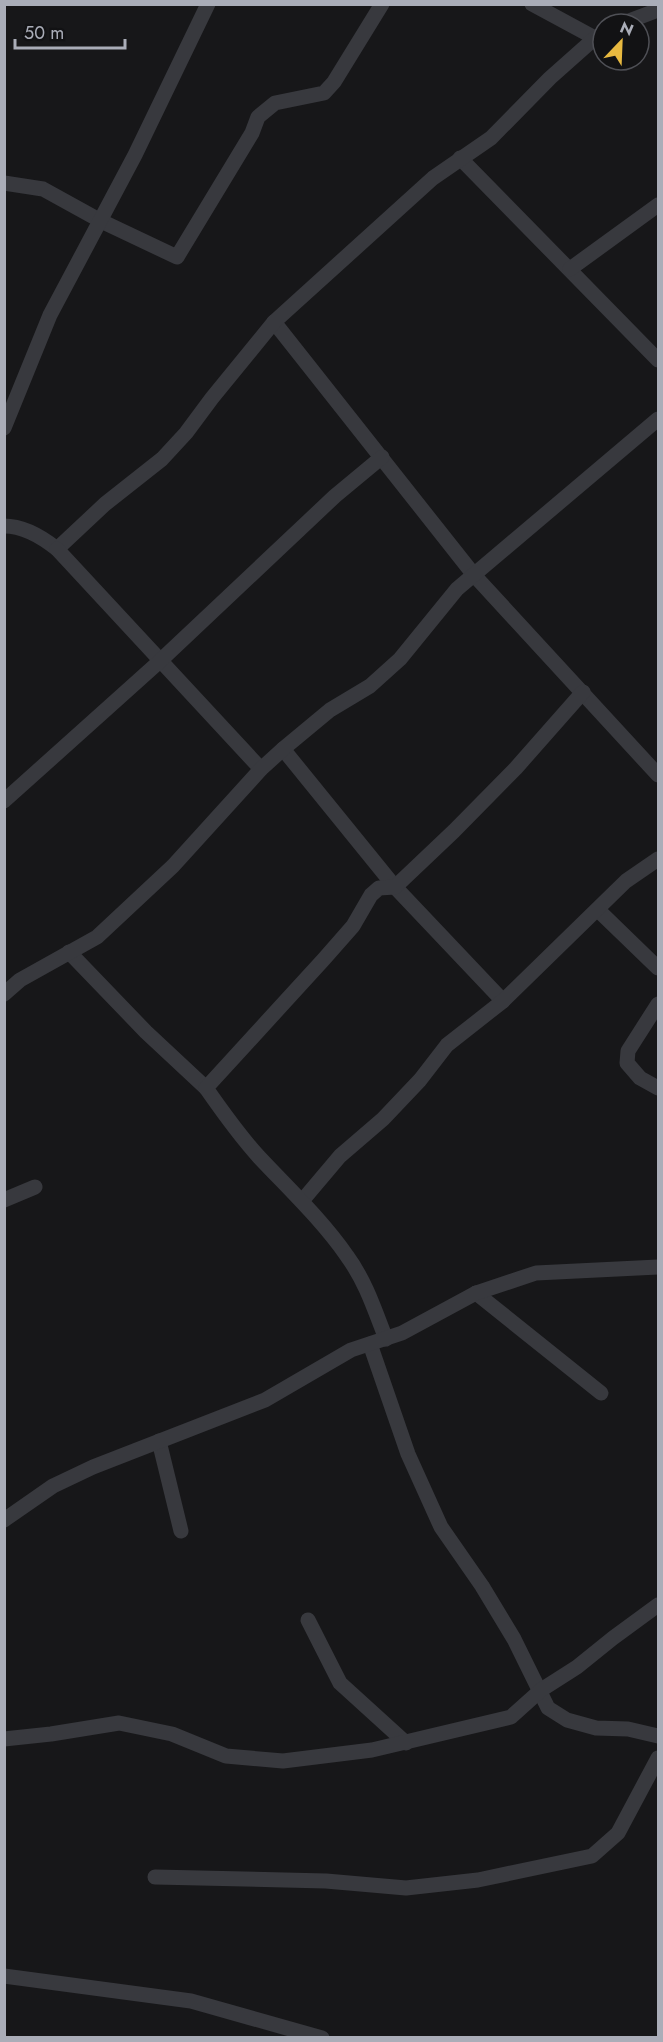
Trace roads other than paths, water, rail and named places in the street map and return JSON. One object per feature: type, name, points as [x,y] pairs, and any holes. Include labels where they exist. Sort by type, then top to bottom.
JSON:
[{"type":"street","points":[[4,428],[50,315],[101,221],[208,4]]},
{"type":"street","points":[[4,183],[43,189],[101,221],[177,257],[252,133],[258,117],[275,103],[324,93],[334,82],[382,4]]},
{"type":"street","points":[[532,4],[591,32]]},
{"type":"street","points":[[57,549],[105,504],[162,459],[186,433],[274,322],[433,178],[491,138],[550,78],[591,43]]},
{"type":"street","points":[[460,158],[658,360]]},
{"type":"street","points":[[570,269],[658,205]]},
{"type":"street","points":[[274,322],[474,575],[658,775]]},
{"type":"street","points":[[4,994],[20,980],[97,937],[173,866],[261,769],[330,710],[370,686],[400,659],[457,590],[658,419]]},
{"type":"street","points":[[4,801],[160,661],[335,496],[382,458]]},
{"type":"street","points":[[4,526],[13,526],[43,537],[57,549],[261,769]]},
{"type":"street","points":[[206,1088],[331,951],[352,926],[371,896],[379,888],[395,886],[454,831],[516,768],[583,692]]},
{"type":"street","points":[[283,749],[395,886],[503,1001]]},
{"type":"street","points":[[302,1201],[340,1156],[383,1119],[420,1080],[447,1045],[503,1001],[626,881],[658,859]]},
{"type":"street","points":[[598,910],[658,968]]},
{"type":"street","points":[[69,952],[146,1032],[206,1088],[258,1156],[302,1201],[347,1256],[366,1288],[386,1339]]},
{"type":"street","points":[[658,1004],[628,1051],[627,1063],[640,1078],[658,1088]]},
{"type":"street","points":[[4,1200],[35,1187]]},
{"type":"street","points":[[4,1520],[53,1486],[93,1467],[265,1400],[351,1350],[402,1333],[476,1293],[536,1274],[658,1267]]},
{"type":"street","points":[[476,1293],[601,1393]]},
{"type":"street","points":[[370,1344],[408,1454],[441,1527],[482,1586],[541,1690],[548,1708],[567,1720],[597,1728],[628,1729],[658,1736]]},
{"type":"street","points":[[159,1441],[181,1531]]},
{"type":"street","points":[[4,1739],[119,1723],[172,1734],[226,1756],[283,1761],[372,1750],[511,1717],[541,1690],[577,1668],[658,1605]]},
{"type":"street","points":[[308,1620],[340,1683],[406,1743]]},
{"type":"street","points":[[155,1877],[326,1881],[406,1888],[478,1881],[592,1856],[618,1833],[658,1758]]},
{"type":"street","points":[[4,1976],[191,2001],[322,2037]]}]
